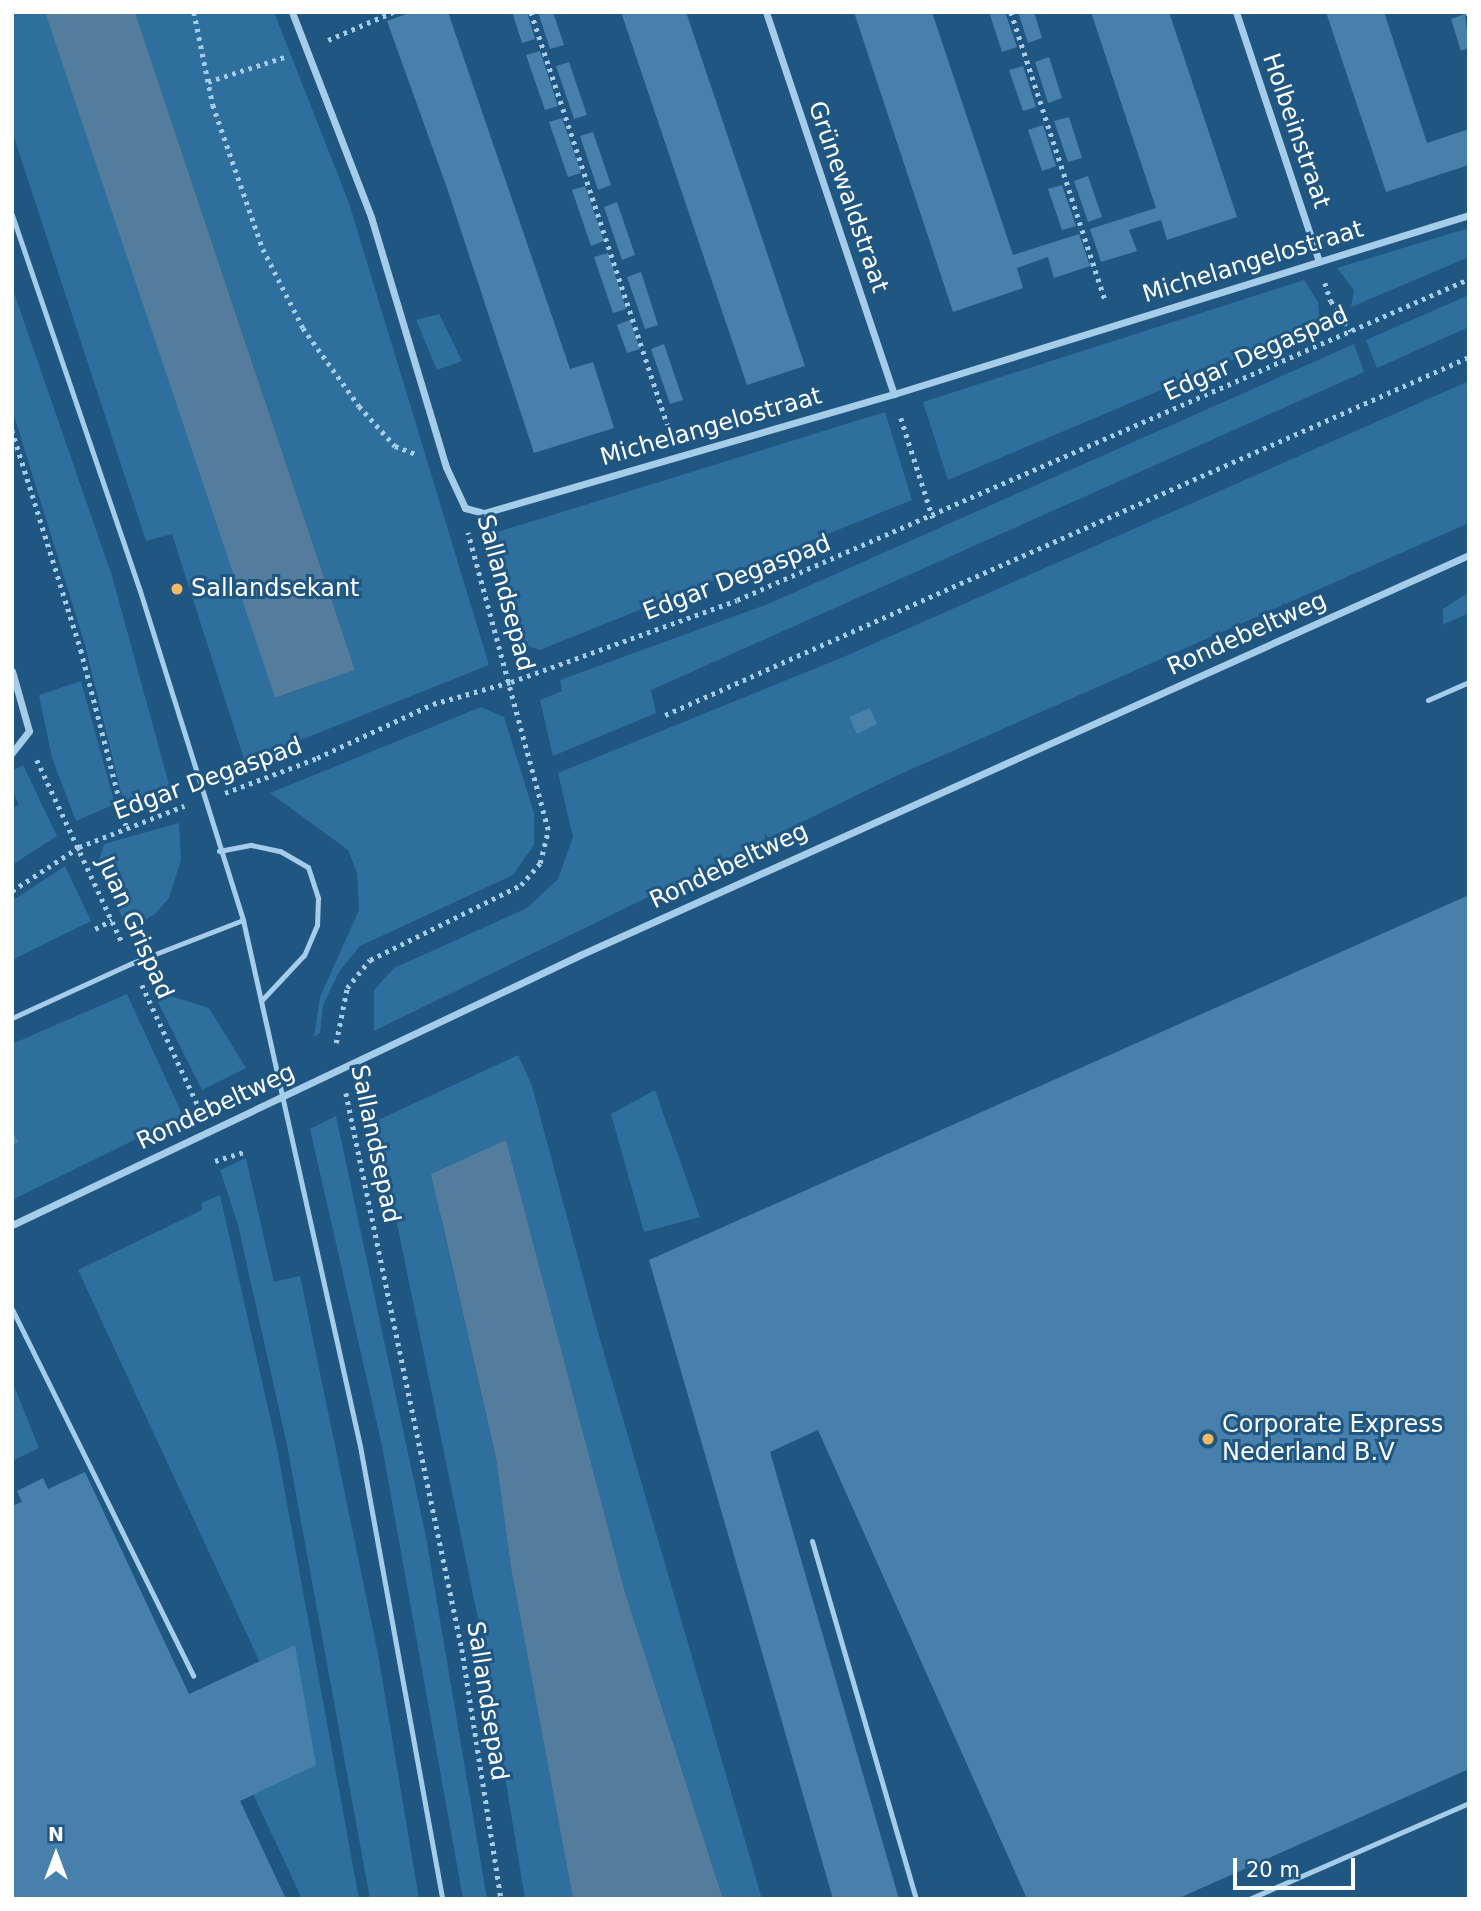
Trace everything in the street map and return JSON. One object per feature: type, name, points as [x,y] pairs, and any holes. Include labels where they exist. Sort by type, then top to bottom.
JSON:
[{"type":"street","points":[[292,12],[371,217],[446,467],[465,508]]},
{"type":"street","name":"Grünewaldstraat","points":[[766,12],[894,394]]},
{"type":"street","name":"Holbeinstraat","points":[[1236,12],[1319,262]]},
{"type":"street","name":"Michelangelostraat","points":[[465,508],[484,513],[894,394],[1469,215]]},
{"type":"street","name":"Rondebeltweg","points":[[12,1226],[813,849],[1469,555]]},
{"type":"street","points":[[12,671],[29,731],[21,746],[12,752]]},
{"type":"lane","points":[[12,215],[139,591],[202,799],[243,920],[280,1098],[360,1446],[442,1899]]},
{"type":"lane","points":[[1429,699],[1469,682]]},
{"type":"lane","points":[[219,852],[251,845],[280,851],[308,867],[318,898],[317,925],[304,955],[261,1001]]},
{"type":"lane","points":[[12,1018],[132,963],[243,920]]},
{"type":"lane","points":[[12,1310],[193,1676]]},
{"type":"lane","points":[[812,1541],[916,1899]]},
{"type":"lane","points":[[1249,1899],[1469,1803]]},
{"type":"path","points":[[194,12],[213,105],[263,249],[303,328],[359,406],[395,446],[446,467]]},
{"type":"path","points":[[531,12],[670,432]]},
{"type":"path","points":[[1011,12],[1105,299]]},
{"type":"path","points":[[1319,262],[1331,301],[1351,331]]},
{"type":"path","name":"Edgar Degaspad","points":[[12,891],[79,847],[126,825],[317,758],[433,704],[511,682],[737,600],[933,517],[1469,279]]},
{"type":"path","points":[[665,715],[1469,357]]},
{"type":"path","points":[[894,394],[933,517]]},
{"type":"path","points":[[12,430],[81,650],[126,825]]},
{"type":"path","name":"Sallandsepad","points":[[465,508],[470,544],[511,682],[548,830],[540,863],[521,885],[370,960],[347,988],[335,1035],[462,1649],[501,1899]]},
{"type":"path","name":"Juan Grispad","points":[[21,746],[41,764],[210,1131]]},
{"type":"path","points":[[95,929],[112,920]]},
{"type":"path","points":[[215,1161],[244,1152]]},
{"type":"shaded area","points":[[12,12],[45,12],[48,19],[276,698],[355,670],[135,12],[274,12],[349,203],[489,665],[245,762],[172,534],[146,541],[12,131]]},
{"type":"shaded area","points":[[45,12],[135,12],[355,670],[275,698]]},
{"type":"shaded area","points":[[1469,228],[1469,257],[1351,307],[1354,290],[1337,268]]},
{"type":"shaded area","points":[[1304,280],[1318,302],[1320,323],[948,480],[923,402]]},
{"type":"shaded area","points":[[12,287],[112,576],[170,788],[123,801],[85,645],[12,409]]},
{"type":"shaded area","points":[[1469,295],[1469,327],[1377,368],[1366,340]]},
{"type":"shaded area","points":[[439,314],[462,361],[437,370],[416,320]]},
{"type":"shaded area","points":[[1354,344],[1364,372],[651,690],[656,713],[553,756],[540,700],[562,691],[560,680],[768,604]]},
{"type":"shaded area","points":[[1469,381],[1469,523],[896,776],[374,1031],[374,990],[394,968],[527,908],[558,879],[573,837],[558,773],[841,658]]},
{"type":"shaded area","points":[[885,412],[912,500],[540,650],[525,645],[494,533]]},
{"type":"shaded area","points":[[1469,592],[1469,613],[1443,625],[1443,609]]},
{"type":"shaded area","points":[[81,681],[115,804],[76,821],[52,758],[39,695]]},
{"type":"shaded area","points":[[481,707],[504,717],[534,813],[534,845],[513,875],[360,946],[339,972],[323,1005],[320,1033],[314,1037],[320,997],[359,910],[357,873],[348,850],[270,793]]},
{"type":"shaded area","points":[[23,765],[57,836],[12,865],[12,808],[19,805],[12,790],[12,771]]},
{"type":"shaded area","points":[[179,823],[181,860],[169,898],[155,914],[128,930],[98,864],[104,844]]},
{"type":"shaded area","points":[[65,866],[91,921],[12,960],[12,901]]},
{"type":"shaded area","points":[[152,990],[209,1008],[246,1068],[202,1090]]},
{"type":"shaded area","points":[[127,994],[183,1116],[12,1200],[12,1044]]},
{"type":"shaded area","points":[[518,1055],[532,1086],[597,1329],[762,1899],[723,1899],[625,1592],[506,1140],[440,1215],[496,1458],[511,1568],[573,1899],[525,1899],[484,1648],[376,1121]]},
{"type":"shaded area","points":[[655,1090],[700,1217],[644,1232],[611,1114]]},
{"type":"shaded area","points":[[336,1116],[426,1537],[487,1899],[463,1899],[382,1446],[310,1129]]},
{"type":"shaded area","points":[[506,1140],[625,1592],[723,1899],[573,1899],[511,1568],[496,1458],[431,1174]]},
{"type":"shaded area","points":[[246,1158],[274,1282],[300,1276],[378,1654],[419,1899],[370,1899],[287,1445],[238,1225],[220,1170]]},
{"type":"shaded area","points":[[220,1195],[277,1448],[359,1899],[302,1899],[247,1781],[302,1753],[78,1270],[202,1210],[201,1203]]},
{"type":"shaded area","points":[[12,1381],[39,1448],[12,1461]]},
{"type":"building","points":[[412,12],[448,12],[570,369],[593,362],[614,428],[534,453],[447,188],[387,21]]},
{"type":"building","points":[[512,12],[527,12],[535,39],[522,43]]},
{"type":"building","points":[[538,12],[553,12],[564,45],[550,49]]},
{"type":"building","points":[[621,12],[686,12],[805,366],[747,385]]},
{"type":"building","points":[[854,12],[932,12],[1013,255],[1079,234],[1090,266],[1054,278],[1048,257],[1017,268],[1023,288],[953,312]]},
{"type":"building","points":[[989,12],[1005,12],[1017,47],[1002,52]]},
{"type":"building","points":[[1018,12],[1034,12],[1042,38],[1028,43]]},
{"type":"building","points":[[1091,12],[1169,12],[1237,217],[1167,240],[1161,220],[1129,230],[1137,251],[1101,262],[1090,229],[1156,208]]},
{"type":"building","points":[[1326,12],[1384,12],[1427,143],[1469,129],[1469,165],[1386,192]]},
{"type":"building","points":[[1465,14],[1469,48],[1461,51],[1451,19]]},
{"type":"building","points":[[540,51],[558,106],[545,110],[526,55]]},
{"type":"building","points":[[1049,57],[1062,98],[1048,103],[1035,62]]},
{"type":"building","points":[[569,62],[587,115],[574,119],[556,66]]},
{"type":"building","points":[[1023,66],[1036,107],[1023,111],[1009,70]]},
{"type":"building","points":[[1069,117],[1082,158],[1068,162],[1054,121]]},
{"type":"building","points":[[562,118],[581,173],[568,177],[549,122]]},
{"type":"building","points":[[1043,125],[1056,166],[1042,171],[1028,130]]},
{"type":"building","points":[[593,132],[611,185],[598,190],[580,136]]},
{"type":"building","points":[[1088,176],[1102,217],[1088,222],[1074,181]]},
{"type":"building","points":[[1062,185],[1076,226],[1062,230],[1048,189]]},
{"type":"building","points":[[585,186],[604,241],[591,246],[572,190]]},
{"type":"building","points":[[617,202],[635,255],[622,260],[604,207]]},
{"type":"building","points":[[608,253],[626,309],[613,313],[594,257]]},
{"type":"building","points":[[641,272],[658,325],[645,329],[627,277]]},
{"type":"building","points":[[630,320],[640,349],[627,353],[617,325]]},
{"type":"building","points":[[664,344],[683,400],[670,404],[651,349]]},
{"type":"building","points":[[870,708],[877,724],[857,734],[849,717]]},
{"type":"building","points":[[1469,895],[1469,1769],[1177,1899],[1027,1899],[818,1430],[770,1452],[899,1899],[833,1899],[649,1260]]},
{"type":"building","points":[[12,1129],[18,1142],[12,1145]]},
{"type":"building","points":[[85,1472],[189,1694],[295,1645],[316,1765],[240,1801],[286,1899],[12,1899],[12,1506],[22,1502],[17,1491],[43,1478],[48,1489]]},
{"type":"place","name":"Sallandsekant","points":[[177,589]]},
{"type":"place","name":"Corporate Express Nederland B.V","points":[[1208,1439]]}]
